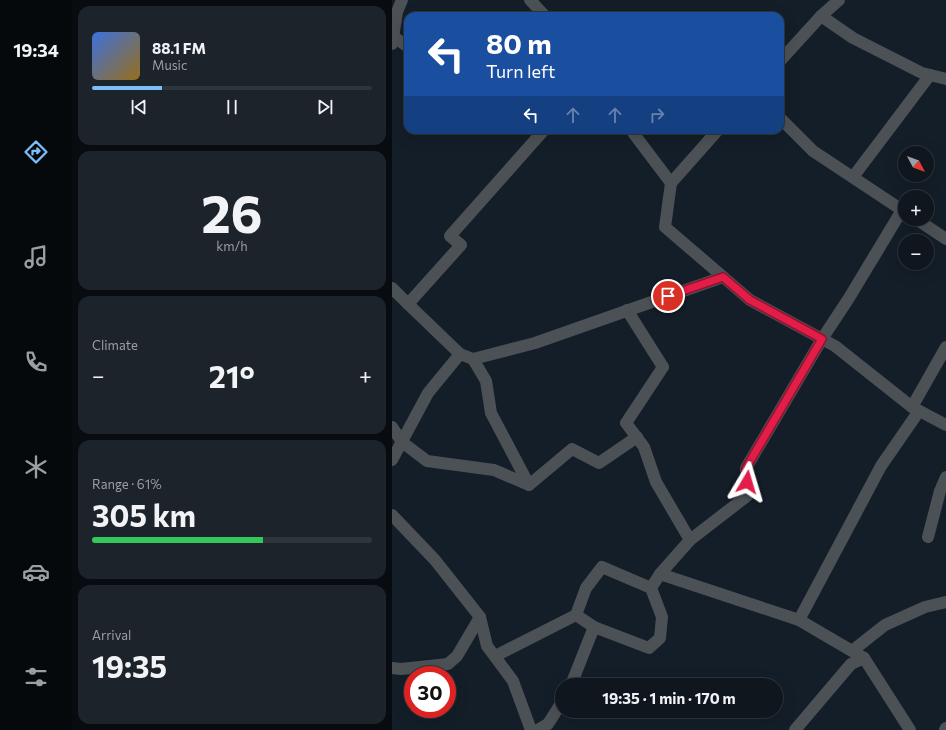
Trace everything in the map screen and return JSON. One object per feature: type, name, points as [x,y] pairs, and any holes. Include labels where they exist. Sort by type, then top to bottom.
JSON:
[{"type":"street","points":[[402,0],[394,11],[393,40],[404,45]]},
{"type":"street","points":[[530,0],[541,12]]},
{"type":"street","points":[[784,57],[821,16],[838,0]]},
{"type":"street","points":[[821,16],[853,38],[922,73],[946,79]]},
{"type":"street","points":[[853,177],[930,75]]},
{"type":"street","points":[[784,122],[814,151],[898,208]]},
{"type":"street","points":[[408,304],[461,245],[450,236],[537,134]]},
{"type":"street","points":[[634,134],[671,183]]},
{"type":"street","points":[[714,134],[671,183],[665,227],[750,300],[835,346],[916,409],[946,425]]},
{"type":"street","points":[[651,588],[660,574],[690,540],[747,496],[746,468],[822,339],[898,219]]},
{"type":"street","points":[[926,226],[946,239]]},
{"type":"street","points":[[392,288],[460,354],[473,359],[535,343],[723,277]]},
{"type":"street","points":[[627,310],[663,367],[626,423],[644,447],[656,482],[690,540]]},
{"type":"street","points":[[799,620],[881,466],[916,409],[946,347]]},
{"type":"street","points":[[393,457],[428,393],[460,354]]},
{"type":"street","points":[[473,359],[486,382],[491,413],[529,485]]},
{"type":"street","points":[[392,427],[402,442],[427,461],[494,470],[529,485]]},
{"type":"street","points":[[529,485],[572,449],[599,463],[637,437]]},
{"type":"street","points":[[928,537],[940,491],[946,477]]},
{"type":"street","points":[[392,515],[435,560],[480,617],[487,646],[513,681],[531,730]]},
{"type":"street","points":[[495,656],[576,615],[586,588],[602,567],[651,588],[662,617],[660,638],[649,648],[594,627],[576,615]]},
{"type":"street","points":[[660,574],[799,620],[864,658],[910,730]]},
{"type":"street","points":[[852,651],[885,626],[925,607],[946,602]]},
{"type":"street","points":[[392,668],[401,669],[448,664],[457,656],[480,617]]},
{"type":"street","points":[[574,678],[594,627]]},
{"type":"street","points":[[795,730],[851,664],[864,658]]},
{"type":"street","points":[[538,730],[548,724],[555,713]]},
{"type":"route","points":[[668,296],[723,277],[750,300],[822,339],[746,468],[747,482]]}]
